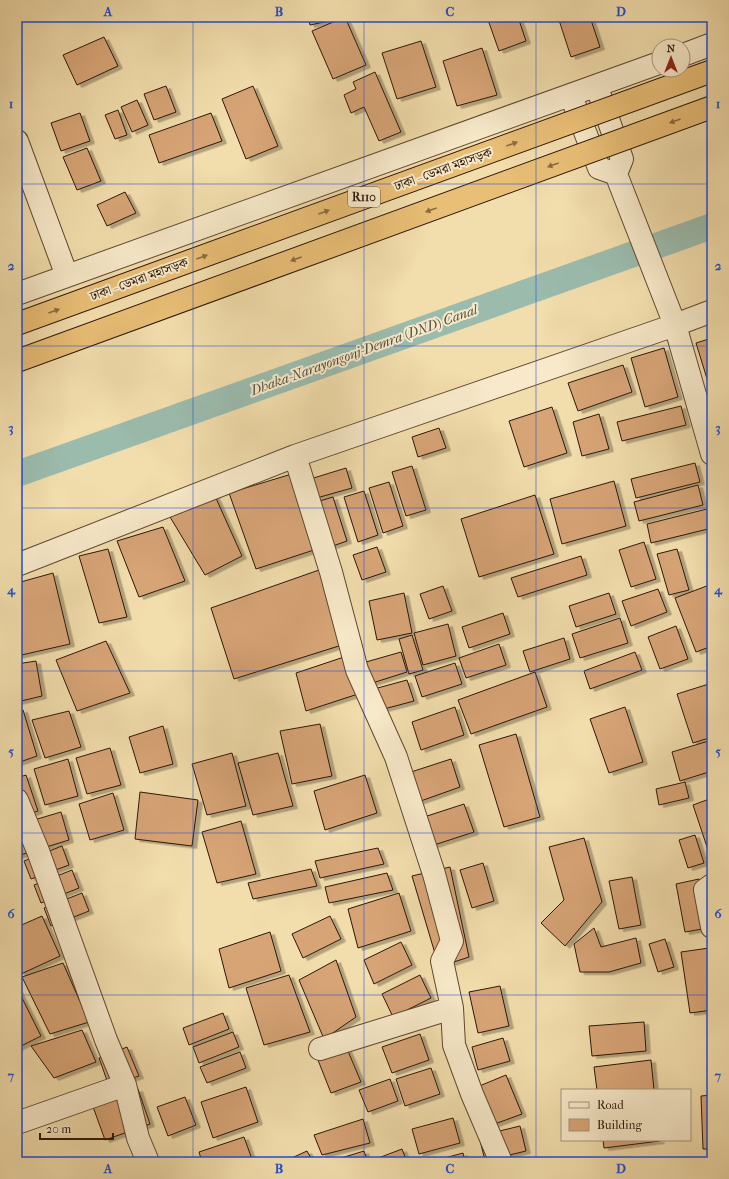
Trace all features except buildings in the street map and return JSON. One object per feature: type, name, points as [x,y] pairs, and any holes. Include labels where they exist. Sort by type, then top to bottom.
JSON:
[{"type":"main road","name":"ঢাকা - ডেমরা মহাসড়ক","points":[[17,324],[712,71]]},
{"type":"main road","points":[[17,360],[712,108]]},
{"type":"street","points":[[691,52],[712,44]]},
{"type":"street","points":[[17,294],[651,66]]},
{"type":"street","points":[[597,86],[622,159],[620,183],[675,325],[712,454]]},
{"type":"street","points":[[570,95],[599,168],[620,183]]},
{"type":"street","points":[[17,142],[67,276]]},
{"type":"street","points":[[17,565],[295,456],[712,311]]},
{"type":"street","points":[[295,456],[331,572],[357,670],[396,757],[434,874],[452,941],[442,961],[452,1008],[454,1045],[472,1094],[501,1162]]},
{"type":"street","points":[[17,800],[38,851],[106,1040],[125,1085],[138,1138],[148,1162]]},
{"type":"street","points":[[712,885],[705,890],[712,927]]},
{"type":"street","points":[[320,1049],[452,1008]]},
{"type":"street","points":[[17,1123],[125,1085]]},
{"type":"waterway","name":"Dhaka-Narayongonj-Demra (DND) Canal","points":[[17,474],[712,226]]}]
